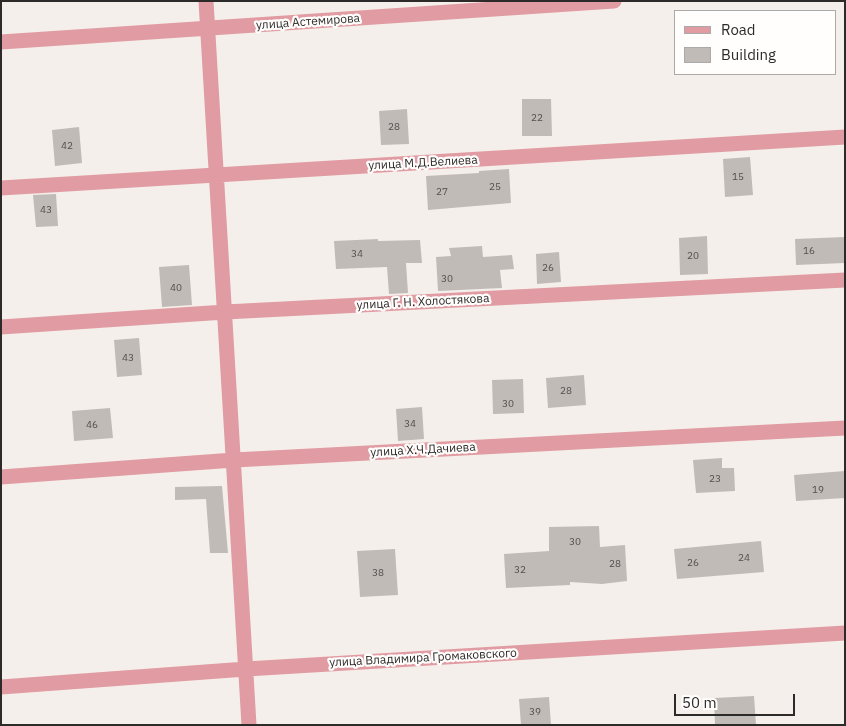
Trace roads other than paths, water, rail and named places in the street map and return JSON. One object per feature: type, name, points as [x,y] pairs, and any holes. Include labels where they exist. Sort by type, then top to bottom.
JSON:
[{"type":"street","points":[[206,1],[249,725]]},
{"type":"street","name":"улица Астемирова","points":[[1,42],[614,1]]},
{"type":"street","name":"улица М.Д.Велиева","points":[[1,188],[845,137]]},
{"type":"street","name":"улица Г. Н. Холостякова","points":[[1,326],[225,312],[845,280]]},
{"type":"street","name":"улица Х.Ч.Дачиева","points":[[1,477],[234,460],[845,428]]},
{"type":"street","name":"улица Владимира Громаковского","points":[[1,687],[246,669],[845,633]]}]
